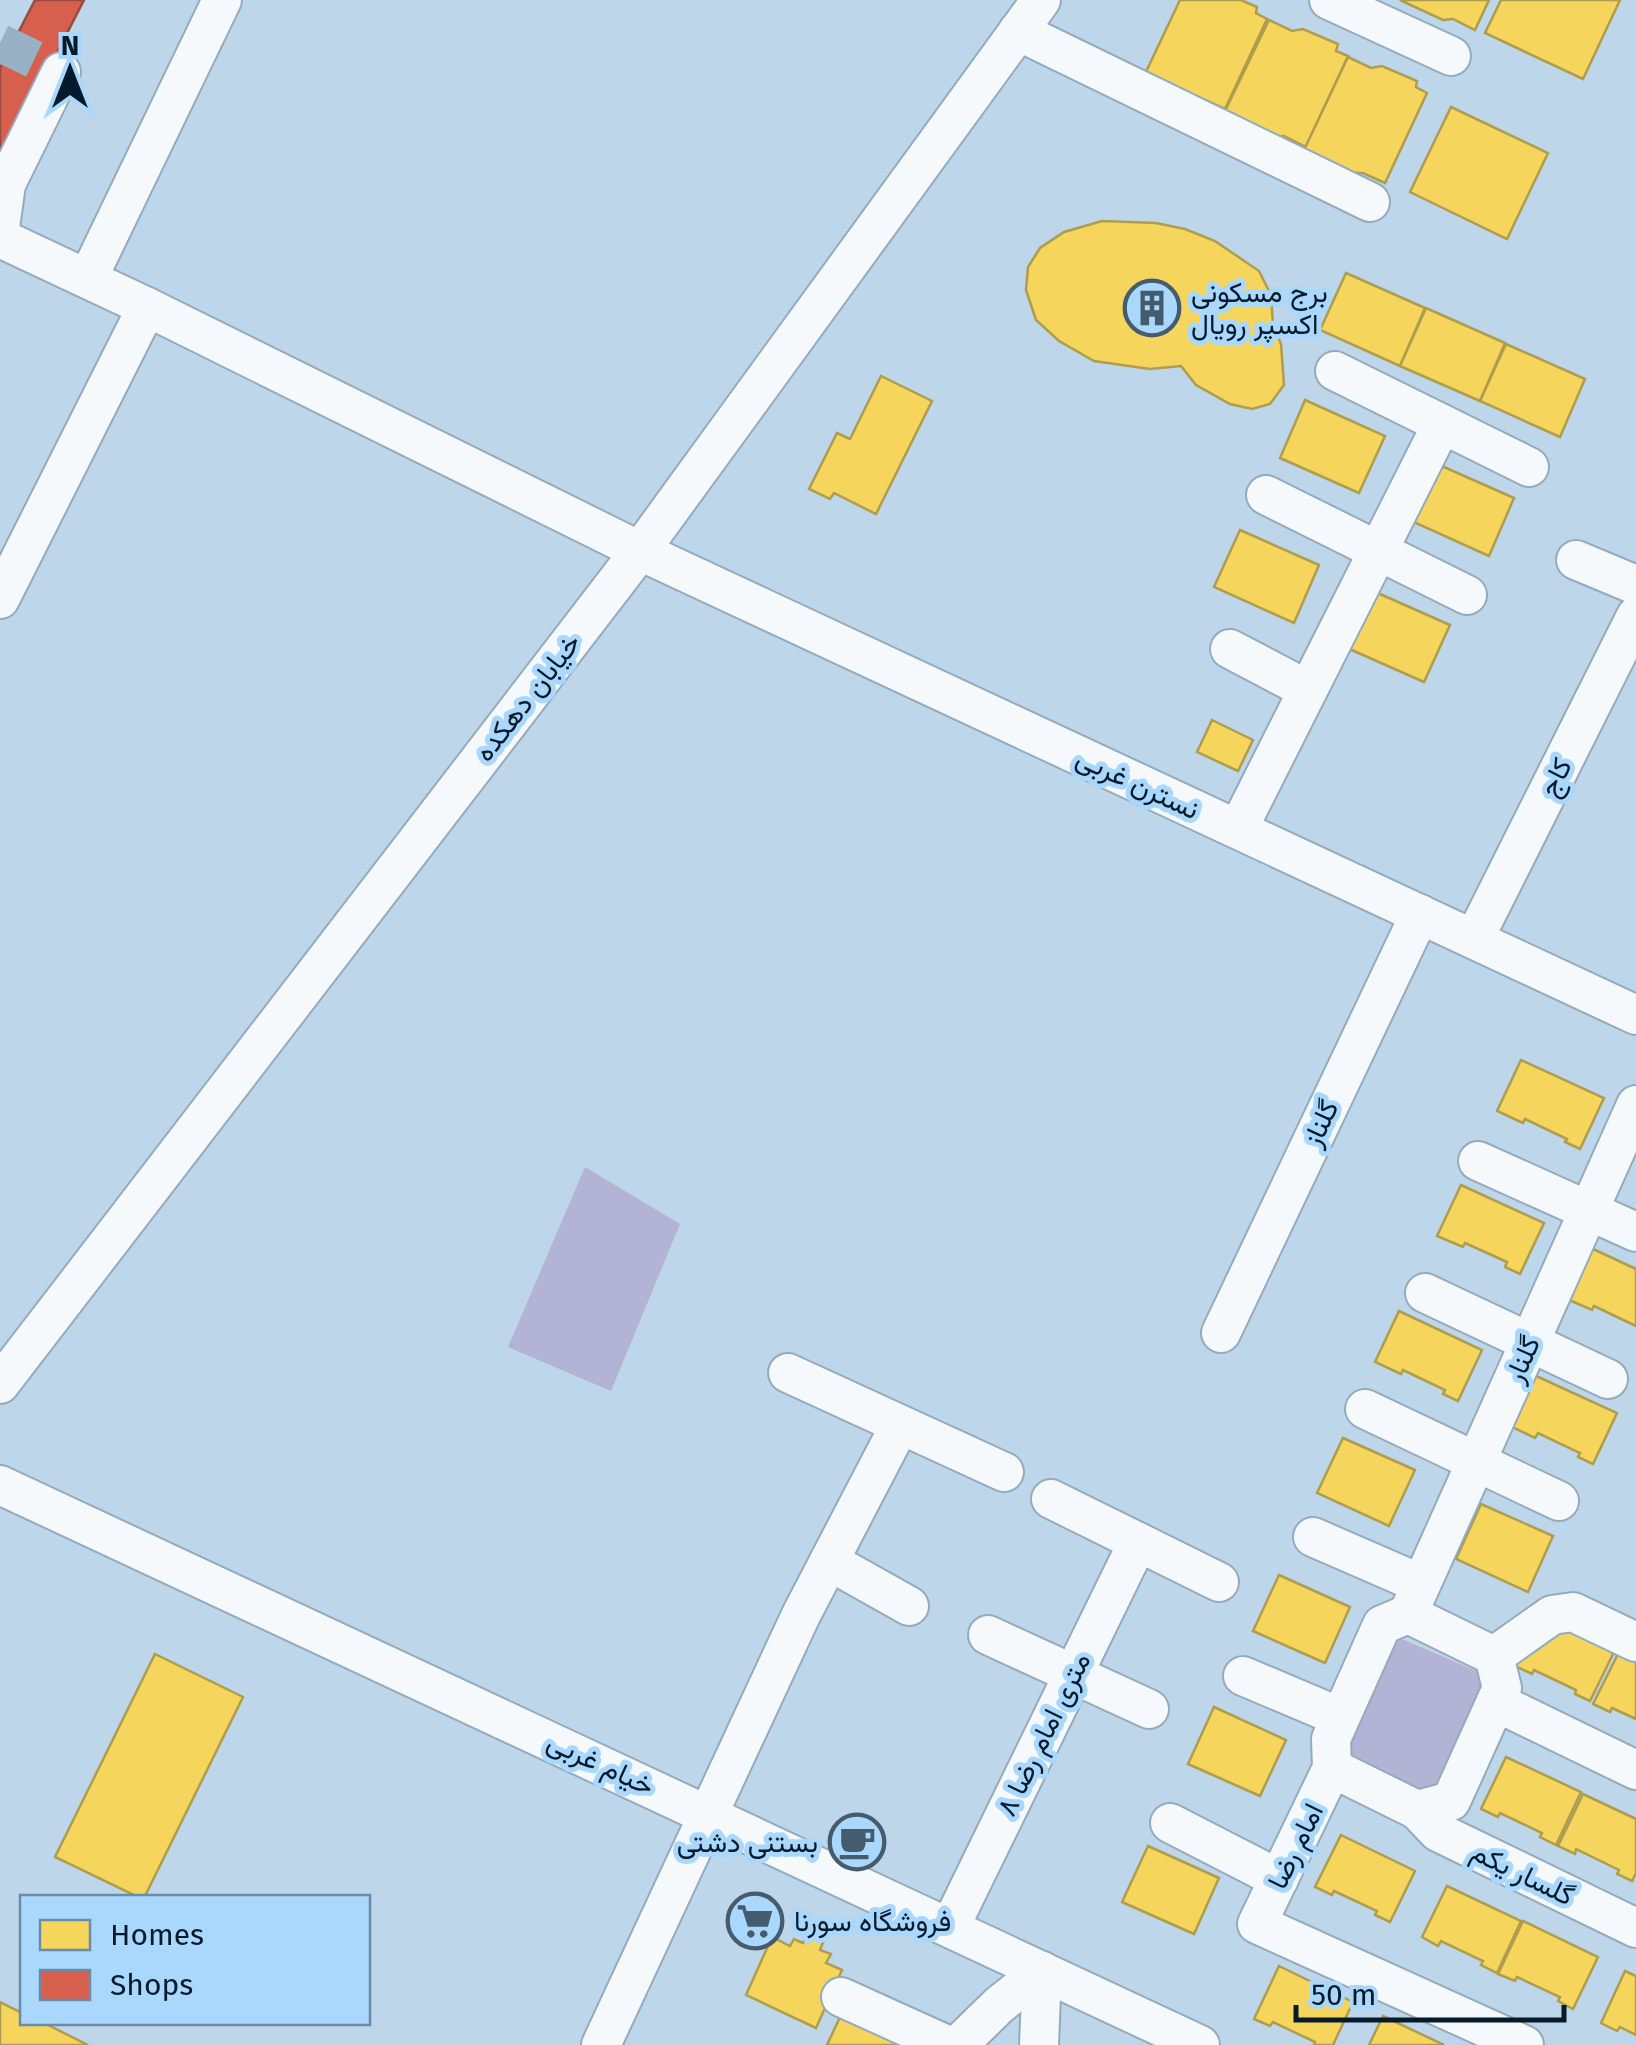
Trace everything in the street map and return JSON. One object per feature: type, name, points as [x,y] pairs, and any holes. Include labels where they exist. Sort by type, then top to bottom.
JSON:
[{"type":"street","points":[[88,278],[222,0]]},
{"type":"street","name":"خیابان دهکده","points":[[0,1384],[640,550],[1041,0]]},
{"type":"street","points":[[1329,0],[1450,56]]},
{"type":"street","points":[[1018,31],[1370,202]]},
{"type":"street","points":[[0,227],[6,184],[61,72]]},
{"type":"street","name":"نسترن غربی","points":[[0,238],[640,550],[1636,1015]]},
{"type":"street","points":[[0,599],[148,307]]},
{"type":"street","points":[[1335,371],[1530,467]]},
{"type":"street","points":[[1238,829],[1442,424]]},
{"type":"street","points":[[1266,495],[1468,594]]},
{"type":"street","points":[[1576,560],[1636,585]]},
{"type":"street","name":"کاج","points":[[1474,939],[1636,616]]},
{"type":"street","points":[[1230,649],[1308,690]]},
{"type":"street","name":"گلناز","points":[[1221,1333],[1420,914]]},
{"type":"street","name":"گلنار","points":[[1414,1599],[1636,1105]]},
{"type":"street","points":[[1478,1161],[1636,1232]]},
{"type":"street","points":[[1425,1293],[1608,1380]]},
{"type":"street","points":[[788,1374],[1004,1472]]},
{"type":"street","points":[[1365,1408],[1558,1500]]},
{"type":"street","points":[[601,2045],[830,1561],[900,1424]]},
{"type":"street","name":"خیام غربی","points":[[0,1485],[1200,2045]]},
{"type":"street","points":[[1051,1499],[1220,1582]]},
{"type":"street","points":[[1314,1537],[1414,1599],[1494,1656],[1502,1688],[1450,1801],[1416,1810],[1332,1768],[1331,1740],[1382,1626],[1414,1599]]},
{"type":"street","name":"۸ متری امام رضا","points":[[950,1927],[1138,1542]]},
{"type":"street","points":[[830,1561],[910,1606]]},
{"type":"street","points":[[1494,1656],[1552,1615],[1572,1612],[1636,1642]]},
{"type":"street","points":[[988,1636],[1149,1709]]},
{"type":"street","points":[[1243,1676],[1340,1717]]},
{"type":"street","points":[[1496,1702],[1636,1770]]},
{"type":"street","name":"امام رضا","points":[[1332,1768],[1257,1924],[1524,2045]]},
{"type":"street","name":"گلسار یکم","points":[[1416,1810],[1438,1832],[1636,1928]]},
{"type":"street","points":[[1170,1823],[1279,1879]]},
{"type":"street","points":[[958,2045],[1042,1970]]},
{"type":"street","points":[[1039,2045],[1042,1970]]},
{"type":"street","points":[[841,1997],[946,2045]]},
{"type":"shaded area","points":[[585,1167],[680,1224],[611,1391],[508,1347]]},
{"type":"shaded area","points":[[1397,1637],[1486,1675],[1434,1796],[1344,1757]]},
{"type":"building: Homes","points":[[1180,0],[1241,0],[1257,7],[1256,13],[1267,19],[1225,109],[1203,99],[1193,100],[1144,76]]},
{"type":"building: Homes","points":[[1400,0],[1489,0],[1475,30]]},
{"type":"building: Homes","points":[[1501,0],[1620,0],[1583,79],[1485,33]]},
{"type":"building: Homes","points":[[1269,20],[1338,44],[1336,51],[1348,56],[1306,147],[1284,136],[1273,137],[1224,113]]},
{"type":"building: Homes","points":[[1348,57],[1417,81],[1416,87],[1427,93],[1385,183],[1304,150]]},
{"type":"building: Homes","points":[[1451,107],[1548,153],[1507,239],[1410,192]]},
{"type":"building: Homes","name":"برج مسکونی اکسپر رویال","points":[[1102,221],[1156,223],[1185,229],[1215,241],[1259,271],[1271,295],[1273,324],[1281,344],[1284,385],[1270,404],[1252,409],[1230,404],[1196,385],[1181,366],[1150,369],[1094,361],[1059,341],[1036,320],[1026,290],[1028,267],[1040,248],[1064,232]]},
{"type":"building: Homes","points":[[1346,273],[1425,308],[1400,366],[1320,330]]},
{"type":"building: Homes","points":[[1426,308],[1505,343],[1480,401],[1400,366]]},
{"type":"building: Homes","points":[[1506,344],[1585,379],[1560,437],[1480,401]]},
{"type":"building: Homes","points":[[881,376],[932,401],[876,514],[834,493],[830,499],[809,489],[837,433],[850,439]]},
{"type":"building: Homes","points":[[1305,400],[1385,436],[1359,493],[1280,458]]},
{"type":"building: Homes","points":[[1435,463],[1514,498],[1489,556],[1409,520]]},
{"type":"building: Homes","points":[[1240,530],[1319,565],[1294,623],[1214,587]]},
{"type":"building: Homes","points":[[1371,590],[1450,625],[1424,682],[1345,647]]},
{"type":"building: Homes","points":[[1212,720],[1253,740],[1238,771],[1197,752]]},
{"type":"building: Homes","points":[[1521,1060],[1604,1098],[1580,1149],[1525,1119],[1523,1123],[1497,1111]]},
{"type":"building: Homes","points":[[1461,1185],[1544,1223],[1520,1274],[1505,1267],[1507,1262],[1465,1243],[1463,1247],[1437,1236]]},
{"type":"building: Homes","points":[[1591,1248],[1636,1269],[1636,1326],[1594,1306],[1592,1310],[1567,1299]]},
{"type":"building: Homes","points":[[1399,1311],[1482,1350],[1458,1401],[1443,1394],[1445,1390],[1403,1370],[1401,1374],[1375,1362]]},
{"type":"building: Homes","points":[[1534,1375],[1617,1413],[1593,1464],[1578,1457],[1580,1453],[1538,1433],[1535,1438],[1510,1426]]},
{"type":"building: Homes","points":[[1343,1438],[1415,1470],[1389,1526],[1317,1493]]},
{"type":"building: Homes","points":[[1481,1504],[1553,1536],[1528,1592],[1456,1559]]},
{"type":"building: Homes","points":[[1279,1575],[1350,1607],[1325,1663],[1253,1631]]},
{"type":"building: Homes","points":[[1556,1625],[1615,1650],[1590,1701],[1534,1670],[1532,1674],[1515,1666],[1529,1645]]},
{"type":"building: Homes","points":[[1619,1652],[1636,1660],[1636,1719],[1593,1704]]},
{"type":"building: Homes","points":[[155,1654],[243,1697],[145,1895],[134,1895],[55,1857]]},
{"type":"building: Homes","points":[[1214,1707],[1286,1740],[1260,1796],[1188,1764]]},
{"type":"building: Homes","points":[[1506,1757],[1581,1792],[1556,1845],[1540,1837],[1542,1833],[1500,1813],[1498,1817],[1481,1809]]},
{"type":"building: Homes","points":[[1583,1794],[1636,1819],[1636,1873],[1632,1881],[1617,1874],[1619,1870],[1576,1849],[1575,1854],[1558,1846]]},
{"type":"building: Homes","points":[[1341,1835],[1415,1871],[1390,1922],[1375,1915],[1377,1911],[1334,1891],[1332,1895],[1315,1887]]},
{"type":"building: Homes","points":[[1148,1846],[1219,1878],[1194,1934],[1122,1902]]},
{"type":"building: Homes","points":[[1447,1886],[1521,1921],[1497,1973],[1481,1965],[1483,1961],[1441,1941],[1438,1946],[1422,1937]]},
{"type":"building: Homes","points":[[1523,1921],[1598,1957],[1573,2009],[1558,2001],[1560,1997],[1517,1977],[1515,1981],[1498,1974]]},
{"type":"building: Homes","points":[[808,1933],[824,1940],[820,1950],[831,1954],[826,1963],[842,1970],[816,2028],[746,1995],[772,1937],[790,1946],[794,1939],[803,1943]]},
{"type":"building: Homes","points":[[1279,1966],[1353,2002],[1333,2045],[1314,2045],[1315,2042],[1273,2022],[1270,2026],[1254,2019]]},
{"type":"building: Homes","points":[[1625,1971],[1636,1976],[1636,2035],[1601,2023]]},
{"type":"building: Homes","points":[[0,2002],[20,2012],[20,2025],[48,2025],[88,2045],[0,2045]]},
{"type":"building: Homes","points":[[846,2004],[912,2045],[827,2045]]},
{"type":"building: Homes","points":[[1383,2016],[1444,2045],[1369,2045]]},
{"type":"building: Shops","points":[[35,0],[84,0],[0,164],[0,68]]},
{"type":"tunnel","points":[[0,43],[61,72]]},
{"type":"place","name":"برج مسکونی اکسپر رویال","points":[[1152,308]]},
{"type":"place","name":"بستنی دشتی","points":[[857,1842]]},
{"type":"place","name":"فروشگاه سورنا","points":[[755,1921]]}]
